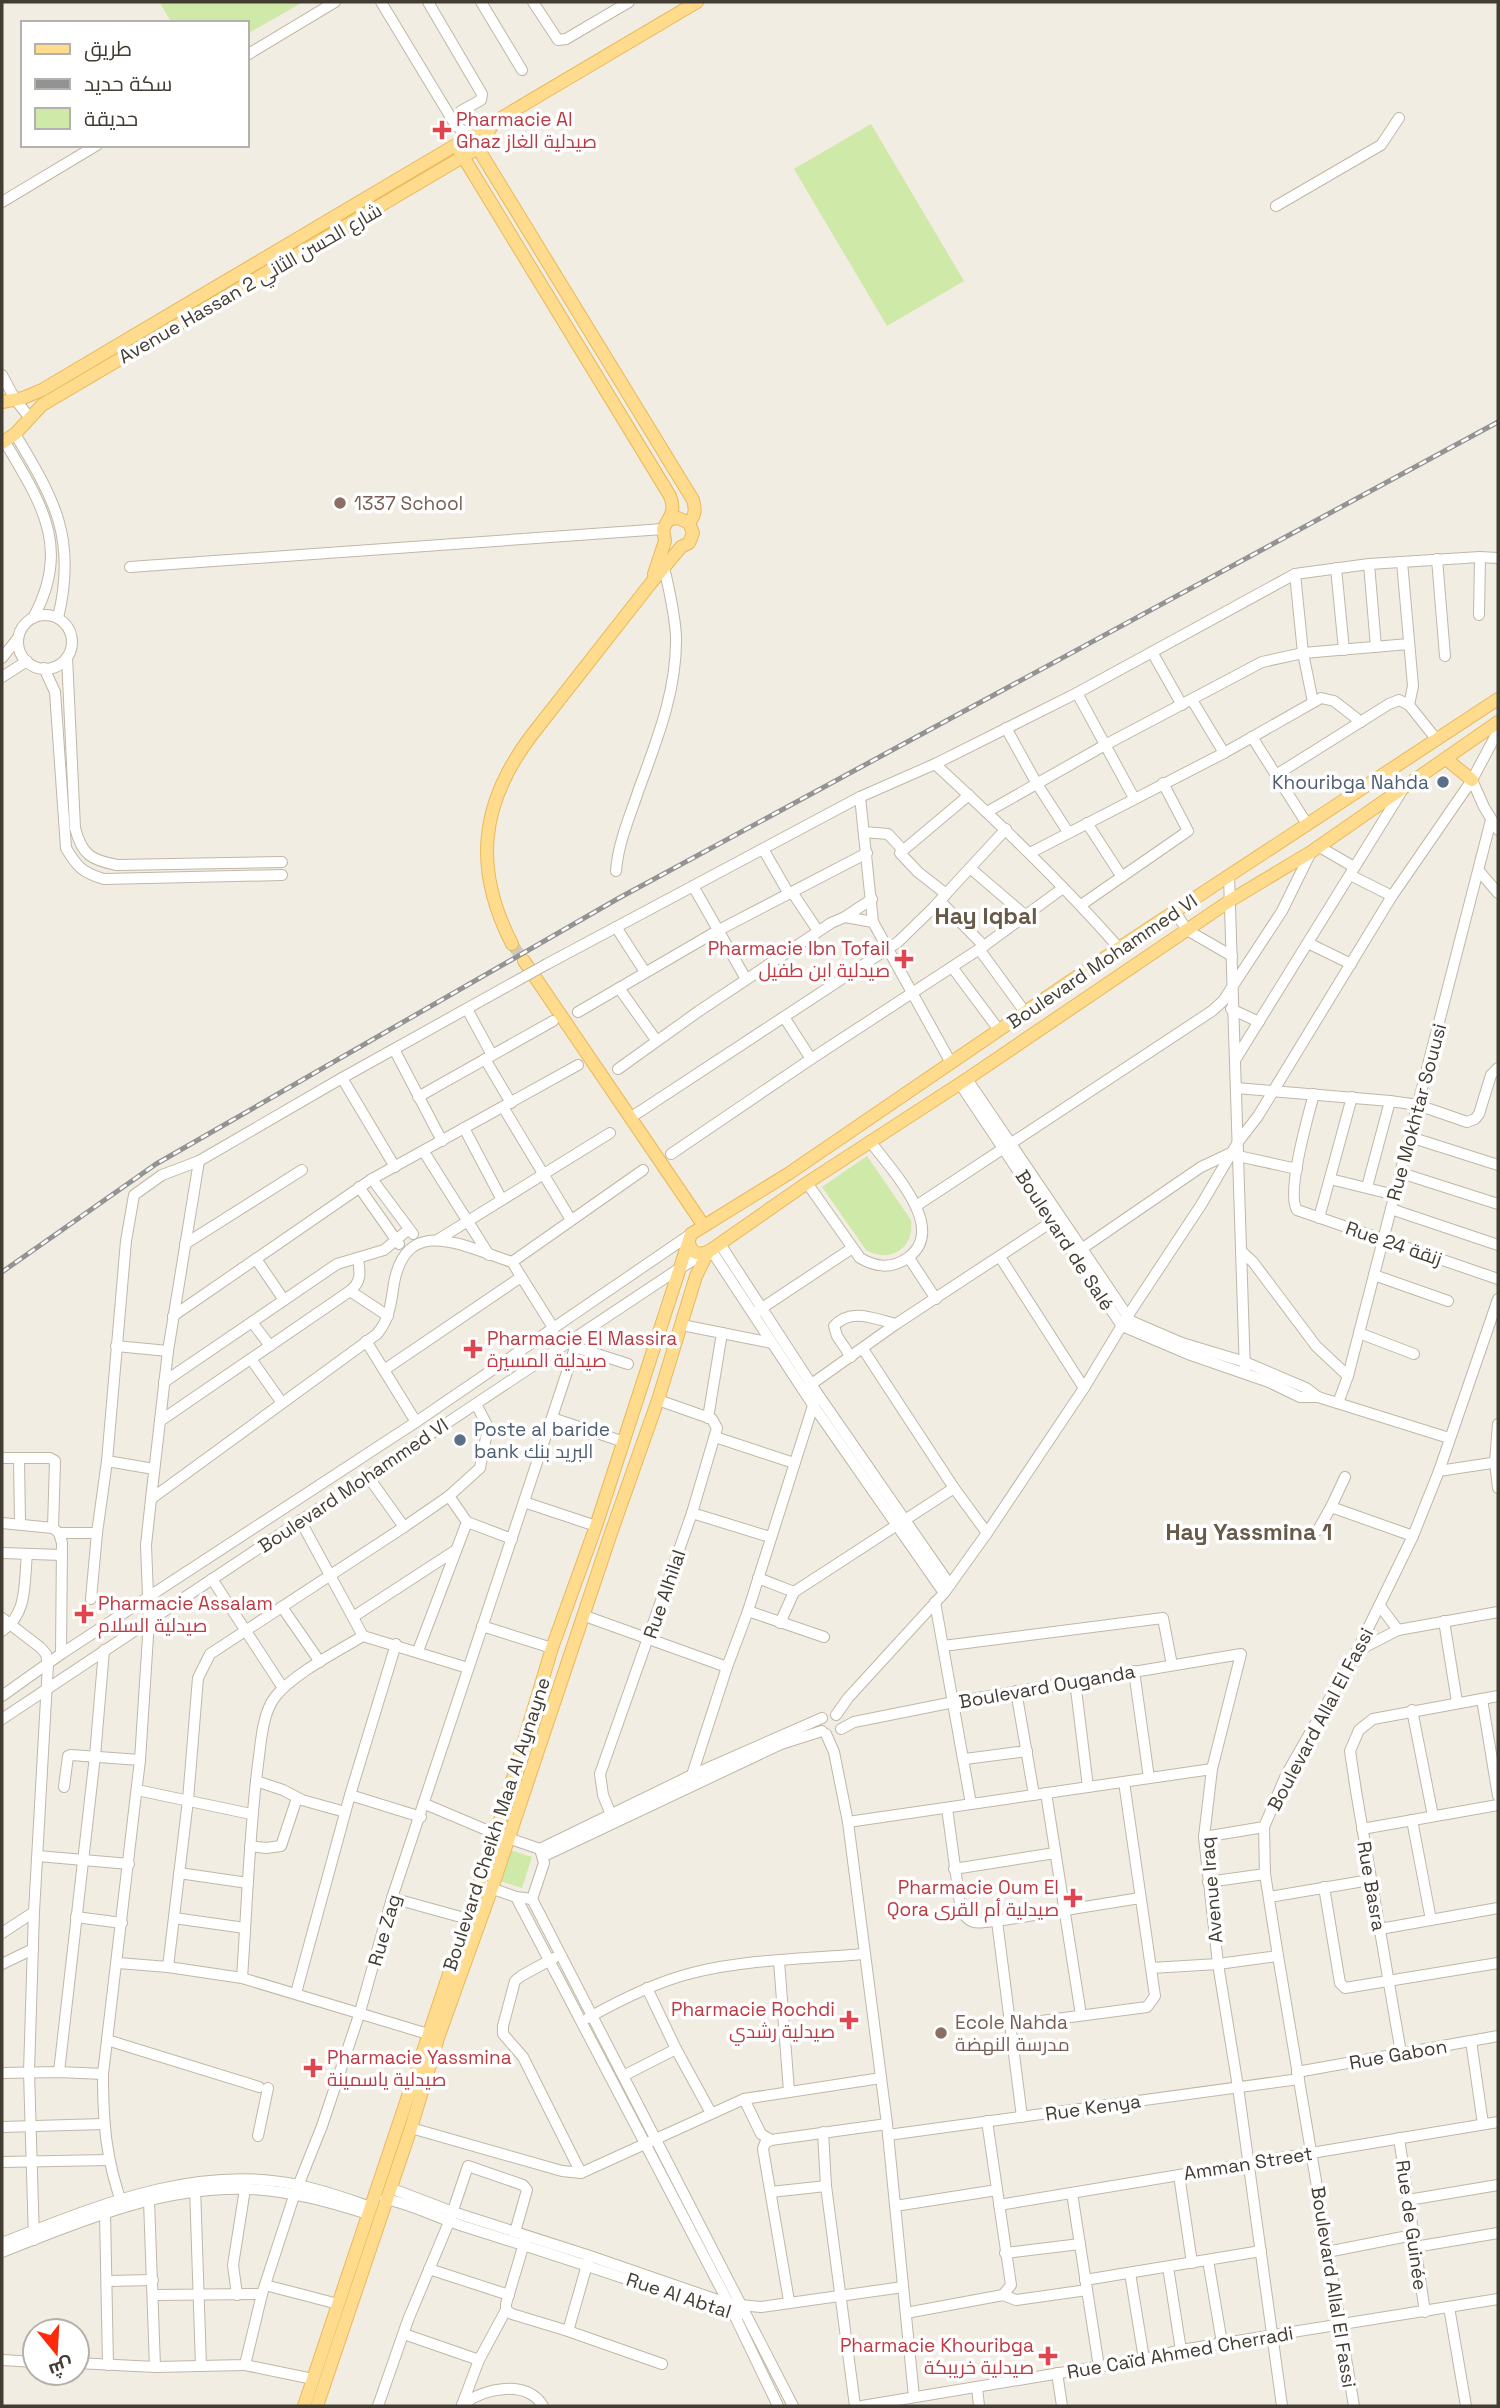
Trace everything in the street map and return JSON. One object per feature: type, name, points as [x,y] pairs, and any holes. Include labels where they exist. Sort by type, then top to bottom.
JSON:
[{"type":"main road","name":"Avenue Hassan 2 شارع الحسن الثاني","points":[[8,400],[42,390],[696,2]]},
{"type":"main road","name":"Avenue Hassan 2 شارع الحسن الثاني","points":[[7,440],[42,405],[478,148],[495,121]]},
{"type":"main road","points":[[470,135],[675,471],[695,508],[689,523]]},
{"type":"main road","points":[[456,144],[661,479],[673,504],[651,583]]},
{"type":"main road","points":[[302,235],[310,248]]},
{"type":"main road","points":[[591,365],[606,356]]},
{"type":"main road","points":[[661,479],[675,471]]},
{"type":"main road","points":[[512,944],[500,921],[488,872],[488,824],[495,801],[516,756],[651,583],[691,539],[693,533],[684,519],[666,530]]},
{"type":"main road","points":[[666,530],[669,545],[681,547]]},
{"type":"main road","name":"Boulevard Mohammed VI","points":[[690,1238],[1119,948],[1498,699]]},
{"type":"main road","name":"Boulevard Mohammed VI","points":[[713,1249],[807,1183],[963,1082],[1231,900],[1315,849],[1498,722]]},
{"type":"main road","points":[[1446,759],[1472,780]]},
{"type":"main road","points":[[524,961],[629,1118],[706,1225],[715,1224],[721,1228],[724,1236],[713,1249],[694,1252],[690,1238]]},
{"type":"main road","name":"Boulevard Cheikh Maa Al Aynayne","points":[[502,1836],[552,1647],[596,1526],[690,1238]]},
{"type":"main road","name":"Boulevard Cheikh Maa Al Aynayne","points":[[317,2406],[411,2128],[502,1836],[584,1616],[658,1400],[696,1276],[713,1249]]},
{"type":"main road","name":"Boulevard Cheikh Maa Al Aynayne","points":[[304,2406],[366,2208],[468,1919],[486,1886]]},
{"type":"street","points":[[248,54],[335,2]]},
{"type":"street","points":[[382,2],[456,126],[470,135]]},
{"type":"street","points":[[428,2],[482,94],[481,100],[461,111]]},
{"type":"street","points":[[481,2],[522,70]]},
{"type":"street","points":[[533,2],[558,40],[566,39],[629,2]]},
{"type":"street","points":[[1276,205],[1381,145],[1399,118]]},
{"type":"street","points":[[456,126],[456,144]]},
{"type":"street","points":[[2,202],[94,147]]},
{"type":"street","points":[[2,375],[8,400],[29,417]]},
{"type":"street","points":[[2,658],[23,627],[33,618],[48,583],[51,561],[50,536],[39,502],[7,440]]},
{"type":"street","points":[[7,440],[48,490],[62,532],[65,575],[58,618]]},
{"type":"street","points":[[130,567],[666,530]]},
{"type":"street","points":[[1479,615],[1480,557]]},
{"type":"street","points":[[91,1599],[132,1199],[143,1187],[162,1175],[199,1161],[603,931],[616,927],[860,797],[935,764],[1077,693],[1295,574],[1369,564],[1498,558]]},
{"type":"street","points":[[1437,559],[1446,656]]},
{"type":"street","points":[[1402,562],[1413,685],[1409,705]]},
{"type":"street","points":[[1369,564],[1376,647]]},
{"type":"street","points":[[616,872],[621,840],[664,719],[674,665],[676,638],[673,608],[664,567]]},
{"type":"street","points":[[1336,568],[1344,650]]},
{"type":"street","points":[[1295,574],[1303,653],[1313,702]]},
{"type":"street","points":[[33,618],[48,615],[58,618],[67,627],[71,639],[66,657],[75,828],[87,855],[99,862],[117,865],[282,862]]},
{"type":"street","points":[[18,638],[20,651],[27,661],[44,668],[57,666],[66,657]]},
{"type":"street","points":[[987,812],[1262,662],[1303,653],[1409,644]]},
{"type":"street","points":[[1152,652],[1182,705]]},
{"type":"street","points":[[2,677],[27,661]]},
{"type":"street","points":[[44,668],[55,692],[63,834],[66,848],[74,863],[86,874],[104,880],[282,875]]},
{"type":"street","points":[[1077,693],[1134,798]]},
{"type":"street","points":[[1030,853],[1224,753],[1321,698],[1334,701],[1361,722]]},
{"type":"street","points":[[1192,700],[1224,753]]},
{"type":"street","points":[[1276,775],[1399,700],[1409,705],[1437,740]]},
{"type":"street","points":[[1006,728],[1068,832]]},
{"type":"street","points":[[834,1752],[839,1724],[848,1698],[947,1589],[987,1533],[1237,1150],[1392,897],[1472,780],[1498,731]]},
{"type":"street","points":[[1252,737],[1307,824]]},
{"type":"street","points":[[935,764],[1006,829],[1119,948]]},
{"type":"street","points":[[1472,780],[1498,830]]},
{"type":"street","points":[[1081,905],[1188,831],[1163,783]]},
{"type":"street","points":[[1235,1060],[1404,788]]},
{"type":"street","points":[[969,795],[900,853],[943,897],[1025,1012]]},
{"type":"street","points":[[860,797],[873,922],[951,1063]]},
{"type":"street","name":"Rue Mokhtar Souusi","points":[[1338,1403],[1348,1376],[1491,820]]},
{"type":"street","points":[[1087,822],[1122,877]]},
{"type":"street","points":[[629,1118],[887,950],[910,932],[1006,829]]},
{"type":"street","points":[[864,832],[888,834],[903,850]]},
{"type":"street","points":[[763,849],[818,931]]},
{"type":"street","points":[[916,1206],[1212,1011],[1223,1001],[1282,911],[1315,849],[1392,897]]},
{"type":"street","points":[[578,1012],[717,931],[867,853]]},
{"type":"street","points":[[970,868],[1026,916]]},
{"type":"street","points":[[1479,871],[1498,893]]},
{"type":"street","points":[[1229,876],[1245,1367]]},
{"type":"street","points":[[693,886],[746,979]]},
{"type":"street","points":[[671,1154],[981,948],[1063,888]]},
{"type":"street","points":[[618,1069],[746,979],[872,899]]},
{"type":"street","points":[[1175,912],[1187,930],[1231,956]]},
{"type":"street","points":[[845,917],[873,922]]},
{"type":"street","points":[[616,927],[645,972]]},
{"type":"street","points":[[1308,943],[1351,964]]},
{"type":"street","points":[[952,967],[999,1030]]},
{"type":"street","points":[[619,988],[656,1040]]},
{"type":"street","points":[[1223,1001],[1233,1011],[1259,1022]]},
{"type":"street","points":[[467,1009],[507,1105],[543,1175],[571,1220]]},
{"type":"street","points":[[784,1017],[811,1059]]},
{"type":"street","points":[[418,1097],[553,1021]]},
{"type":"street","points":[[394,1051],[442,1141]]},
{"type":"street","points":[[173,1316],[359,1187],[578,1065]]},
{"type":"street","points":[[1236,1088],[1390,1101],[1418,1105],[1460,1121],[1472,1121],[1479,1114],[1491,1074],[1498,1068]]},
{"type":"street","points":[[342,1078],[395,1167]]},
{"type":"street","name":"Boulevard de Salé","points":[[963,1082],[1124,1321],[1188,1354],[1245,1367],[1300,1397],[1318,1397],[1449,1438]]},
{"type":"street","points":[[1077,1251],[1201,1167],[1237,1150],[1297,1169],[1314,1094]]},
{"type":"street","points":[[1319,1218],[1352,1097]]},
{"type":"street","points":[[1367,1187],[1390,1101]]},
{"type":"street","points":[[464,1128],[502,1200]]},
{"type":"street","points":[[151,1499],[377,1334],[388,1316],[398,1264],[405,1252],[419,1242],[439,1239],[610,1133]]},
{"type":"street","points":[[1410,1137],[1498,1165]]},
{"type":"street","points":[[807,1183],[851,1249],[860,1258],[872,1265],[885,1266],[898,1264],[909,1258],[922,1239],[922,1216],[870,1141]]},
{"type":"street","name":"Boulevard de Salé","points":[[1008,1146],[1053,1221],[1077,1251]]},
{"type":"street","points":[[424,1152],[489,1255]]},
{"type":"street","points":[[121,2203],[109,2161],[103,2124],[103,2074],[140,1760],[149,1621],[146,1545],[168,1351],[199,1161]]},
{"type":"street","name":"Rue 24 زنقة","points":[[1297,1169],[1293,1203],[1299,1212],[1498,1279]]},
{"type":"street","points":[[185,1244],[302,1170]]},
{"type":"street","points":[[512,1262],[643,1170]]},
{"type":"street","points":[[1401,1173],[1446,1185],[1498,1204]]},
{"type":"street","points":[[372,1179],[419,1242]]},
{"type":"street","points":[[1330,1179],[1395,1195]]},
{"type":"street","points":[[359,1187],[405,1252]]},
{"type":"street","points":[[1391,1209],[1498,1245]]},
{"type":"street","points":[[811,1389],[896,1324],[1053,1221]]},
{"type":"street","points":[[164,1382],[337,1264],[384,1250],[409,1229]]},
{"type":"street","name":"Boulevard Mohammed VI","points":[[2,1696],[148,1596],[416,1422],[690,1238]]},
{"type":"street","points":[[439,1239],[512,1262],[554,1329]]},
{"type":"street","points":[[713,1249],[900,1523]]},
{"type":"street","name":"Boulevard Mohammed VI","points":[[2,1719],[475,1404],[577,1342],[595,1324],[681,1267],[713,1249]]},
{"type":"street","points":[[757,1311],[851,1249]]},
{"type":"street","points":[[1241,1251],[1253,1262],[1316,1346],[1348,1376]]},
{"type":"street","points":[[1000,1257],[1084,1388]]},
{"type":"street","points":[[160,1421],[350,1292],[360,1277],[358,1258]]},
{"type":"street","points":[[909,1258],[936,1298]]},
{"type":"street","points":[[256,1259],[284,1300]]},
{"type":"street","points":[[1374,1275],[1448,1301]]},
{"type":"street","points":[[384,1370],[521,1277]]},
{"type":"street","points":[[350,1292],[388,1316]]},
{"type":"street","name":"Boulevard Allal El Fassi","points":[[1354,2406],[1265,1874],[1264,1827],[1275,1797],[1357,1651],[1413,1536],[1439,1471],[1498,1299]]},
{"type":"street","points":[[585,1308],[595,1324]]},
{"type":"street","points":[[691,1780],[813,1405],[811,1389],[772,1343],[757,1311]]},
{"type":"street","points":[[851,1357],[836,1336],[834,1326],[838,1321],[856,1315],[896,1324]]},
{"type":"street","points":[[252,1322],[270,1346]]},
{"type":"street","points":[[682,1325],[772,1343]]},
{"type":"street","points":[[708,1418],[722,1333]]},
{"type":"street","points":[[1359,1333],[1414,1354]]},
{"type":"street","points":[[366,1341],[416,1422]]},
{"type":"street","points":[[577,1342],[628,1364]]},
{"type":"street","name":"Rue Zag","points":[[245,2365],[263,2290],[360,2012],[392,1898],[577,1342]]},
{"type":"street","points":[[116,1346],[168,1351]]},
{"type":"street","points":[[863,1349],[954,1488],[987,1533]]},
{"type":"street","points":[[251,1359],[282,1403]]},
{"type":"street","points":[[508,1360],[518,1376]]},
{"type":"street","points":[[658,1400],[716,1423],[715,1437],[794,1463]]},
{"type":"street","points":[[168,1967],[188,1800],[198,1678],[210,1654],[449,1496],[480,1468],[488,1427],[475,1404]]},
{"type":"street","points":[[813,1405],[947,1589]]},
{"type":"street","points":[[552,1418],[624,1442]]},
{"type":"street","points":[[1498,1424],[1498,1488]]},
{"type":"street","name":"Rue Alhilal","points":[[613,1819],[603,1795],[600,1774],[692,1513],[715,1437]]},
{"type":"street","points":[[2,1458],[50,1458],[55,1461],[56,1530],[62,1555],[61,1654]]},
{"type":"street","points":[[19,1458],[20,1523]]},
{"type":"street","points":[[107,1461],[154,1469]]},
{"type":"street","points":[[1439,1471],[1497,1462]]},
{"type":"street","points":[[367,1475],[404,1527]]},
{"type":"street","points":[[1318,1530],[1345,1477]]},
{"type":"street","points":[[780,1623],[794,1592],[954,1488]]},
{"type":"street","points":[[302,1496],[312,1512]]},
{"type":"street","points":[[449,1496],[467,1522],[512,1539]]},
{"type":"street","points":[[524,1502],[596,1526]]},
{"type":"street","points":[[1331,1507],[1413,1536]]},
{"type":"street","points":[[692,1513],[770,1537]]},
{"type":"street","points":[[300,1520],[363,1636]]},
{"type":"street","points":[[418,1651],[467,1522]]},
{"type":"street","points":[[2,1523],[97,1532]]},
{"type":"street","points":[[353,1616],[456,1550]]},
{"type":"street","points":[[2,1553],[62,1555]]},
{"type":"street","points":[[27,1554],[18,1618],[5,1625],[41,1648],[46,1654],[48,1664],[34,1912],[29,2072],[34,2235]]},
{"type":"street","points":[[758,1578],[794,1592]]},
{"type":"street","points":[[212,1579],[283,1688]]},
{"type":"street","points":[[935,1602],[971,1804]]},
{"type":"street","points":[[282,1606],[320,1662]]},
{"type":"street","points":[[1380,1606],[1398,1630]]},
{"type":"street","points":[[748,1611],[824,1637]]},
{"type":"street","points":[[1357,1651],[1398,1630],[1498,1612]]},
{"type":"street","points":[[584,1616],[727,1667]]},
{"type":"street","points":[[943,1646],[1163,1618],[1172,1665]]},
{"type":"street","points":[[1444,1621],[1457,1702]]},
{"type":"street","points":[[482,1626],[552,1647]]},
{"type":"street","points":[[242,1978],[251,1814],[267,1714],[274,1698],[283,1688],[320,1662],[363,1636],[468,1668]]},
{"type":"street","points":[[296,1993],[345,1812],[396,1644]]},
{"type":"street","points":[[59,2072],[95,1756],[104,1650]]},
{"type":"street","name":"Boulevard Ouganda","points":[[839,1724],[1016,1691],[1241,1654]]},
{"type":"street","name":"Avenue Iraq","points":[[1241,1654],[1212,1769],[1204,1837],[1218,1964],[1238,2087],[1282,2406]]},
{"type":"street","points":[[1134,1671],[1149,1778]]},
{"type":"street","points":[[1075,1681],[1088,1787]]},
{"type":"street","points":[[1016,1691],[1034,1795]]},
{"type":"street","points":[[1433,1816],[1412,1710],[1498,1696]]},
{"type":"street","points":[[1482,1699],[1495,1754],[1498,1796]]},
{"type":"street","name":"Rue Basra","points":[[1401,2053],[1350,1751],[1354,1737],[1365,1724],[1377,1717],[1412,1710]]},
{"type":"street","points":[[425,1804],[539,1850],[613,1819],[828,1713],[839,1724]]},
{"type":"street","points":[[821,1717],[820,1722],[834,1752],[848,1822],[888,2129],[914,2397]]},
{"type":"street","points":[[691,1780],[781,1744],[824,1732],[830,1735],[839,1724]]},
{"type":"street","points":[[965,1759],[1027,1751]]},
{"type":"street","points":[[64,1787],[68,1756],[140,1760]]},
{"type":"street","points":[[848,1822],[1212,1769]]},
{"type":"street","points":[[256,1781],[345,1812]]},
{"type":"street","points":[[1010,2025],[1147,2007],[1155,1996],[1124,1782]]},
{"type":"street","points":[[137,1790],[251,1814]]},
{"type":"street","points":[[1046,1793],[1081,2015]]},
{"type":"street","points":[[350,1795],[421,1817]]},
{"type":"street","points":[[250,1846],[266,1849],[281,1846],[297,1797]]},
{"type":"street","points":[[1362,1829],[1498,1805]]},
{"type":"street","points":[[947,1808],[961,1911],[968,1921],[997,1921],[1140,1898]]},
{"type":"street","points":[[1412,1820],[1431,1920]]},
{"type":"street","points":[[1204,1837],[1264,1827]]},
{"type":"street","points":[[539,1850],[544,1863],[532,1899],[561,1954],[644,2144],[729,2304],[778,2406]]},
{"type":"street","points":[[954,1869],[1055,1853]]},
{"type":"street","points":[[38,1856],[129,1864]]},
{"type":"street","points":[[178,1873],[248,1883]]},
{"type":"street","points":[[1208,1882],[1265,1874]]},
{"type":"street","points":[[1269,1897],[1370,1880]]},
{"type":"street","points":[[486,1886],[516,1897],[532,1899]]},
{"type":"street","points":[[1324,1888],[1340,1983],[1345,1988],[1498,1963]]},
{"type":"street","points":[[516,1897],[550,1960],[623,2076],[793,2406]]},
{"type":"street","points":[[392,1898],[468,1919]]},
{"type":"street","points":[[1380,1929],[1498,1908]]},
{"type":"street","points":[[2,1933],[34,1912]]},
{"type":"street","points":[[76,1917],[122,1923]]},
{"type":"street","points":[[174,1918],[245,1928]]},
{"type":"street","points":[[997,1921],[1022,2117]]},
{"type":"street","points":[[2,1964],[33,1949]]},
{"type":"street","points":[[561,1954],[515,1981],[503,2034],[523,2057],[581,2173]]},
{"type":"street","points":[[588,2018],[647,1988],[691,1973],[779,1961],[864,1954]]},
{"type":"street","points":[[1151,1968],[1218,1964],[1278,1956]]},
{"type":"street","points":[[779,1961],[789,2091]]},
{"type":"street","points":[[118,1963],[242,1978],[428,2034]]},
{"type":"street","points":[[647,1988],[711,2113]]},
{"type":"street","name":"Rue Gabon","points":[[1298,2075],[1498,2036]]},
{"type":"street","points":[[107,2040],[264,2088],[258,2136]]},
{"type":"street","points":[[1471,2041],[1483,2124]]},
{"type":"street","points":[[623,2076],[676,2049]]},
{"type":"street","points":[[2,2073],[103,2074]]},
{"type":"street","name":"Rue Kenya","points":[[772,2140],[823,2132],[1022,2117],[1238,2087],[1298,2075]]},
{"type":"street","points":[[411,2128],[562,2171],[581,2173],[744,2099],[881,2078]]},
{"type":"street","points":[[744,2099],[761,2134],[772,2140]]},
{"type":"street","points":[[987,2121],[1011,2285],[1003,2295]]},
{"type":"street","name":"Amman Street","points":[[999,2205],[1498,2122]]},
{"type":"street","points":[[2,2127],[103,2124]]},
{"type":"street","points":[[823,2132],[826,2186],[855,2406]]},
{"type":"street","name":"Rue de Guinée","points":[[1399,2138],[1425,2312]]},
{"type":"street","points":[[772,2140],[765,2143],[763,2149],[789,2301],[903,2287]]},
{"type":"street","points":[[378,2406],[451,2217],[474,2146]]},
{"type":"street","points":[[2,2162],[109,2161]]},
{"type":"street","points":[[462,2406],[479,2360],[506,2310],[522,2238],[527,2190],[523,2185],[468,2166]]},
{"type":"street","points":[[1179,2175],[1192,2263]]},
{"type":"street","points":[[2,2252],[34,2235],[121,2203],[195,2186],[267,2181],[341,2205],[366,2208]]},
{"type":"street","points":[[1408,2200],[1498,2185]]},
{"type":"street","points":[[2,2242],[105,2213],[121,2203],[149,2200],[195,2186],[297,2190]]},
{"type":"street","points":[[195,2186],[201,2366]]},
{"type":"street","points":[[771,2192],[826,2186]]},
{"type":"street","points":[[237,2295],[233,2264],[245,2189]]},
{"type":"street","points":[[895,2206],[997,2190]]},
{"type":"street","points":[[1072,2193],[1098,2367]]},
{"type":"street","name":"Rue Al Abtal","points":[[388,2194],[400,2202],[744,2309]]},
{"type":"street","points":[[149,2200],[155,2367]]},
{"type":"street","points":[[105,2213],[108,2365]]},
{"type":"street","points":[[1327,2252],[1498,2233]]},
{"type":"street","points":[[1005,2253],[1080,2244]]},
{"type":"street","points":[[906,2313],[1003,2295],[1016,2301],[1130,2273],[1261,2251]]},
{"type":"street","points":[[568,2331],[588,2260]]},
{"type":"street","name":"Rue Al Abtal","points":[[588,2260],[734,2315],[744,2309],[789,2301]]},
{"type":"street","points":[[1208,2260],[1222,2343]]},
{"type":"street","points":[[1168,2267],[1181,2350]]},
{"type":"street","points":[[429,2269],[509,2294]]},
{"type":"street","points":[[1130,2273],[1144,2359]]},
{"type":"street","points":[[108,2281],[153,2280]]},
{"type":"street","points":[[153,2295],[237,2295],[263,2290],[338,2304]]},
{"type":"street","name":"Rue Caïd Ahmed Cherradi","points":[[862,2406],[1498,2298]]},
{"type":"street","points":[[1449,2307],[1466,2406]]},
{"type":"street","points":[[506,2310],[663,2364]]},
{"type":"street","points":[[404,2334],[479,2360]]},
{"type":"street","points":[[2,2360],[21,2361]]},
{"type":"street","points":[[91,2364],[155,2367],[245,2365],[313,2379]]},
{"type":"street","points":[[1057,2373],[1062,2406]]},
{"type":"street","points":[[977,2387],[979,2406]]},
{"type":"street","points":[[462,2406],[483,2394],[520,2389],[535,2395],[543,2406]]},
{"type":"green space","points":[[159,2],[303,2],[248,33],[248,21],[171,21]]},
{"type":"green space","points":[[871,124],[964,281],[887,326],[794,169]]},
{"type":"green space","points":[[867,1156],[911,1220],[909,1238],[899,1251],[892,1254],[875,1254],[866,1250],[822,1187]]},
{"type":"green space","points":[[510,1850],[532,1857],[522,1888],[500,1881]]},
{"type":"tunnel","points":[[512,944],[524,961]]},
{"type":"railway","points":[[2,1272],[156,1164],[619,898],[1498,422]]},
{"type":"place","name":"Pharmacie Al Ghaz صيدلية الغاز","points":[[442,130]]},
{"type":"place","name":"1337 School","points":[[340,503]]},
{"type":"place","name":"Khouribga Nahda","points":[[1443,782]]},
{"type":"place","name":"Pharmacie Ibn Tofail صيدلية ابن طفيل","points":[[904,959]]},
{"type":"place","name":"Pharmacie El Massira صيدلية المسيرة","points":[[473,1349]]},
{"type":"place","name":"Poste al baride bank البريد بنك","points":[[460,1440]]},
{"type":"place","name":"Pharmacie Assalam صيدلية السلام","points":[[84,1614]]},
{"type":"place","name":"Pharmacie Oum El Qora صيدلية أم القرى","points":[[1073,1898]]},
{"type":"place","name":"Pharmacie Rochdi صيدلية رشدي","points":[[849,2020]]},
{"type":"place","name":"Ecole Nahda مدرسة النهضة","points":[[941,2033]]},
{"type":"place","name":"Pharmacie Yassmina صيدلية ياسمينة","points":[[313,2068]]},
{"type":"place","name":"Pharmacie Khouribga صيدلية خريبكة","points":[[1048,2356]]},
{"type":"district","name":"Hay Iqbal","points":[[986,916]]},
{"type":"district","name":"Hay Yassmina 1","points":[[1249,1532]]}]
